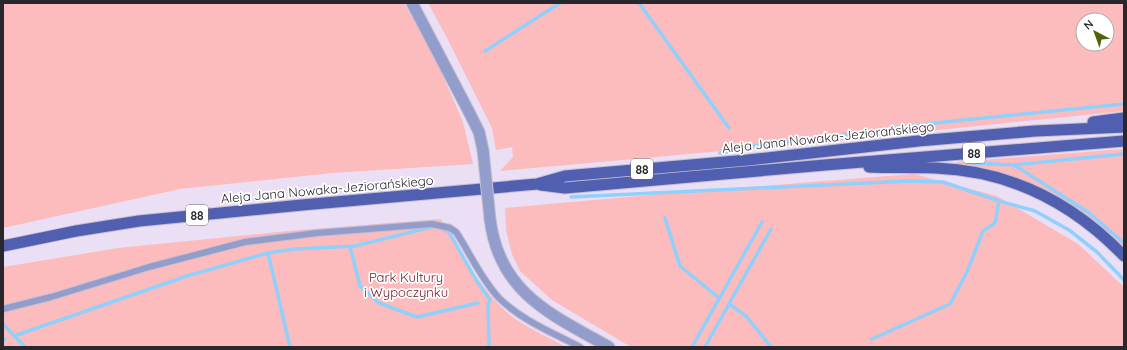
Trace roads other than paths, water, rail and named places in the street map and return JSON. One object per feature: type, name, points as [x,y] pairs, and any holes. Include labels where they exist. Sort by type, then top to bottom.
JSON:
[{"type":"main road","points":[[1035,131],[1124,118]]},
{"type":"main road","name":"Aleja Jana Nowaka-Jeziorańskiego","points":[[3,246],[76,231],[139,221],[537,184],[565,176],[748,160],[918,141],[1035,131],[1124,127]]},
{"type":"main road","name":"Aleja Jana Nowaka-Jeziorańskiego","points":[[537,184],[565,188],[1124,141]]},
{"type":"main road","points":[[825,165],[887,168],[937,168],[969,172],[1006,180],[1044,195],[1068,208],[1091,224],[1124,256]]},
{"type":"street","points":[[412,3],[472,116],[482,141],[493,238],[499,256],[510,276],[519,288],[536,304],[549,313],[610,347]]},
{"type":"lane","points":[[3,309],[50,297],[149,267],[245,242],[317,233],[432,224],[450,228],[456,232],[486,281],[500,298],[538,326],[580,347]]},
{"type":"waterway","points":[[485,51],[560,3]]},
{"type":"waterway","points":[[639,3],[729,128]]},
{"type":"waterway","points":[[720,153],[747,147],[944,122],[1124,104]]},
{"type":"waterway","points":[[972,163],[1014,165],[1124,154]]},
{"type":"waterway","points":[[1014,165],[1088,212],[1124,243]]},
{"type":"waterway","points":[[571,197],[909,181],[943,182],[999,201],[1035,211],[1069,230],[1097,252],[1124,280]]},
{"type":"waterway","points":[[872,339],[950,304],[967,272],[983,231],[995,223],[999,201]]},
{"type":"waterway","points":[[665,218],[680,266],[719,298]]},
{"type":"waterway","points":[[692,347],[762,222]]},
{"type":"waterway","points":[[14,336],[187,276],[268,253],[295,249],[355,246],[436,226]]},
{"type":"waterway","points":[[442,229],[449,232],[476,280],[490,300],[488,305],[489,347]]},
{"type":"waterway","points":[[729,304],[771,229]]},
{"type":"waterway","points":[[350,246],[360,286],[379,303],[417,317],[478,303]]},
{"type":"waterway","points":[[268,253],[290,347]]},
{"type":"waterway","points":[[705,347],[729,304],[746,316],[771,347]]},
{"type":"waterway","points":[[3,324],[25,347]]},
{"type":"park label","name":"Park Kultury i Wypoczynku","points":[[406,284]]}]
